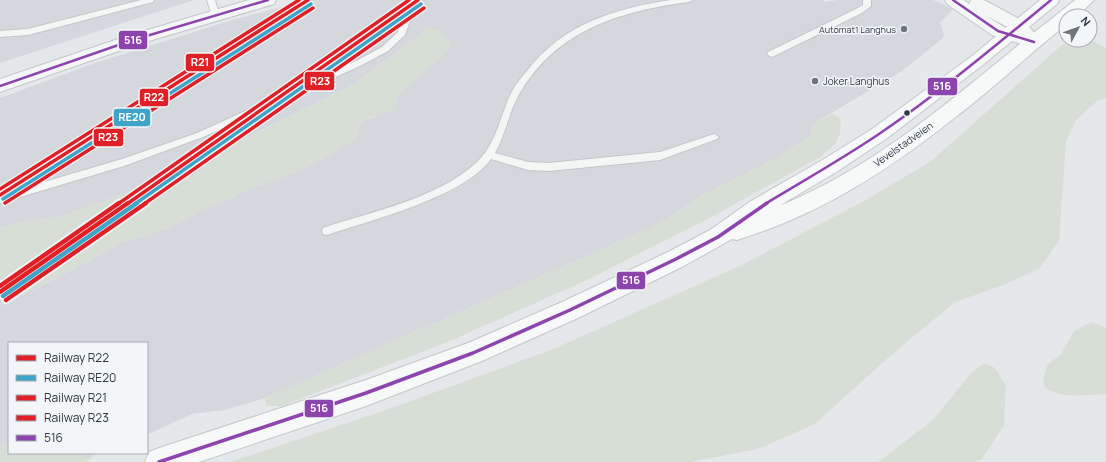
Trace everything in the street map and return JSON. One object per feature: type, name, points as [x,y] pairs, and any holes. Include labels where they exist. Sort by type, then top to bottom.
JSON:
[{"type":"main road","name":"Vevelstadveien","points":[[159,462],[366,393],[473,353],[521,333],[598,297],[718,236],[759,207],[885,130],[1014,31],[1051,0]]},
{"type":"main road","name":"Vevelstadveien","points":[[1076,8],[1086,0]]},
{"type":"main road","name":"Vevelstadveien","points":[[718,236],[768,221],[820,196],[852,178],[925,130],[1058,22]]},
{"type":"street","points":[[0,86],[213,7],[268,0]]},
{"type":"street","points":[[953,0],[998,31],[1014,31]]},
{"type":"street","points":[[971,0],[1014,31],[1034,42]]},
{"type":"lane","points":[[0,34],[28,32],[150,0]]},
{"type":"lane","points":[[0,199],[124,162],[200,134],[359,63],[385,49],[402,34],[409,12],[409,0]]},
{"type":"lane","points":[[327,231],[436,193],[480,166],[490,154],[514,95],[530,72],[558,43],[593,23],[623,13],[689,0]]},
{"type":"lane","points":[[771,54],[859,11],[867,6],[867,0]]},
{"type":"lane","points":[[490,154],[522,164],[549,167],[660,156],[714,137]]},
{"type":"shaded area","points":[[0,0],[194,0],[0,63]]},
{"type":"shaded area","points":[[310,0],[823,0],[825,2],[837,0],[933,0],[953,9],[940,23],[944,33],[943,38],[902,71],[813,124],[811,136],[772,160],[699,197],[666,220],[265,398],[225,410],[192,414],[148,435],[148,342],[8,342],[8,445],[0,446],[0,306],[55,279],[123,242],[169,228],[195,214],[255,187],[301,170],[338,150],[356,138],[361,121],[373,118],[396,104],[397,96],[417,77],[429,28],[354,84],[256,133],[115,197],[63,216],[20,222],[0,228],[0,98],[89,65],[232,20]]},
{"type":"shaded area","points":[[429,28],[439,30],[451,42],[447,52],[397,96],[395,110],[361,121],[356,138],[338,150],[301,170],[255,187],[195,214],[169,228],[123,242],[55,279],[0,306],[0,228],[20,222],[63,216],[115,197],[256,133],[354,84]]},
{"type":"shaded area","points":[[1098,44],[1106,48],[1106,98],[1097,101],[1076,120],[1066,141],[1059,241],[1039,269],[1001,286],[955,302],[890,356],[815,424],[758,449],[690,462],[231,462],[383,411],[551,350],[744,264],[862,202],[930,162],[1058,48],[1098,48]]},
{"type":"shaded area","points":[[832,114],[839,117],[841,121],[840,133],[836,143],[820,157],[715,215],[587,280],[450,341],[282,406],[266,406],[265,398],[666,220],[699,197],[772,160],[811,136],[813,124]]},
{"type":"shaded area","points":[[1092,322],[1106,328],[1106,394],[1067,395],[1059,394],[1045,388],[1043,381],[1047,365],[1061,354],[1074,331]]},
{"type":"shaded area","points":[[985,363],[995,368],[1006,386],[1004,426],[981,460],[970,462],[878,462],[933,420],[972,372]]},
{"type":"shaded area","points":[[8,445],[8,454],[96,454],[86,462],[0,462],[0,446]]},
{"type":"rail line","name":"R21","points":[[0,189],[299,0]]},
{"type":"rail line","name":"R22","points":[[0,195],[308,0]]},
{"type":"rail line","name":"R21","points":[[0,286],[409,0]]},
{"type":"rail line","name":"R22","points":[[0,292],[418,0]]},
{"type":"rail line","name":"RE20","points":[[3,199],[311,4]]},
{"type":"rail line","name":"RE20","points":[[3,296],[421,4]]},
{"type":"rail line","name":"R23","points":[[5,203],[313,8]]},
{"type":"rail line","name":"R23","points":[[6,300],[424,8]]},
{"type":"transit line","name":"516","points":[[0,86],[133,40],[268,0]]},
{"type":"transit line","name":"516","points":[[953,0],[998,31],[1034,42]]},
{"type":"transit line","name":"516","points":[[159,462],[366,393],[473,353],[570,310],[676,259],[718,237],[759,207],[831,165],[879,134],[978,60],[1051,0]]},
{"type":"place","name":"Automat1 Langhus","points":[[904,29]]},
{"type":"place","name":"Joker Langhus","points":[[815,81]]}]
